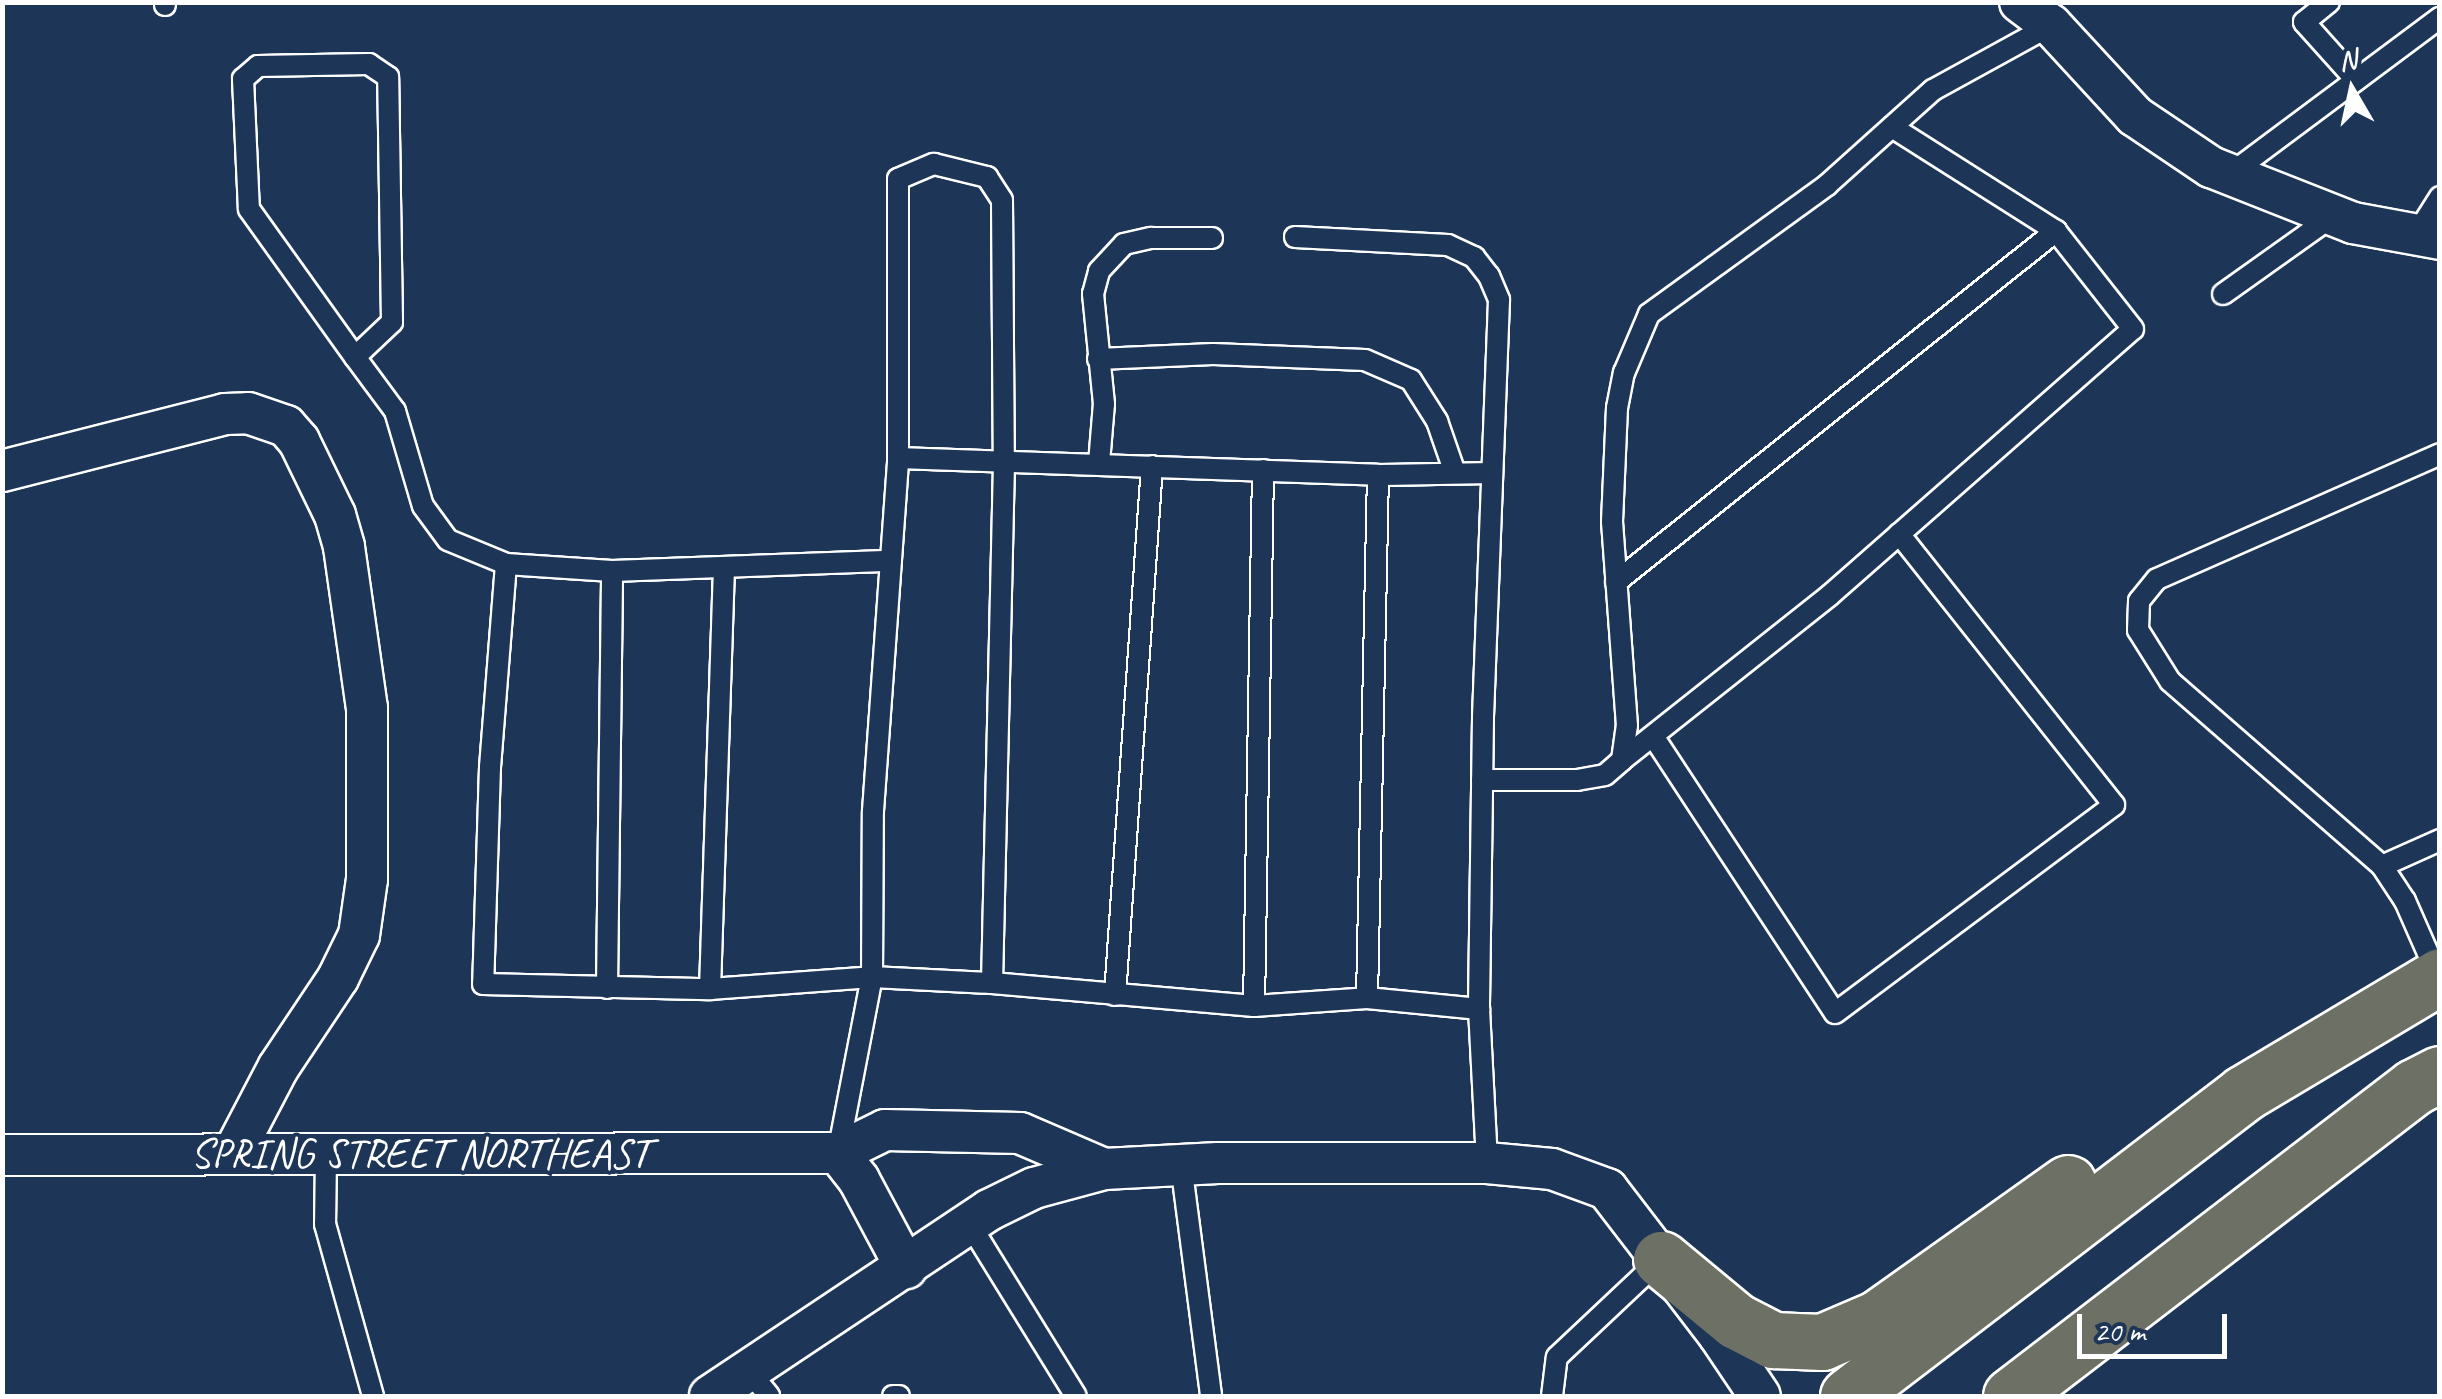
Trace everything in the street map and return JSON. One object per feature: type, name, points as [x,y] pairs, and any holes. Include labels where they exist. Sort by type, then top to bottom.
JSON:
[{"type":"main road","points":[[1661,1260],[1736,1321],[1773,1340],[1822,1342],[1878,1318],[2084,1172],[2244,1093],[2439,976]]},
{"type":"main road","points":[[2011,1396],[2414,1087],[2440,1074]]},
{"type":"main road","points":[[1848,1396],[2244,1093]]},
{"type":"street","points":[[2035,14],[2135,116],[2229,174],[2334,215],[2428,236]]},
{"type":"street","points":[[2,471],[226,414],[258,415],[286,426],[298,441],[334,515],[344,547],[366,708],[366,879],[360,936],[338,978],[278,1068],[233,1154]]},
{"type":"street","name":"SPRING STREET NORTHEAST","points":[[2,1155],[838,1153],[885,1130],[1020,1133],[1104,1169],[1181,1164],[1487,1163],[1552,1169],[1607,1189],[1760,1396]]},
{"type":"street","points":[[838,1153],[859,1180],[906,1268]]},
{"type":"street","points":[[710,1396],[759,1384],[906,1268],[970,1223],[1034,1188],[1104,1169]]},
{"type":"lane","points":[[2329,2],[2304,22],[2356,80]]},
{"type":"lane","points":[[1622,760],[1628,726],[1612,522],[1617,408],[1624,372],[1649,314],[1827,184],[1933,90],[2035,14]]},
{"type":"lane","points":[[2229,174],[2440,18]]},
{"type":"lane","points":[[356,358],[392,322],[388,77],[369,64],[258,66],[243,79],[248,208],[356,358],[395,412],[424,506],[448,540],[506,564],[612,570],[891,561]]},
{"type":"lane","points":[[1482,780],[1577,780],[1604,775],[1898,534],[2133,329],[2056,231],[1892,126]]},
{"type":"lane","points":[[838,1153],[872,977],[873,810],[898,458],[898,179],[934,164],[987,177],[1002,200],[1004,463],[992,982]]},
{"type":"lane","points":[[2428,236],[2440,197]]},
{"type":"lane","points":[[2224,294],[2334,215]]},
{"type":"lane","points":[[1616,582],[2056,231]]},
{"type":"lane","points":[[1295,237],[1448,244],[1474,257],[1489,276],[1499,300],[1482,780],[1479,1008],[1487,1163]]},
{"type":"lane","points":[[1098,463],[1104,404],[1092,294],[1099,270],[1124,244],[1151,238],[1212,238]]},
{"type":"lane","points":[[1098,359],[1212,354],[1365,360],[1411,380],[1437,422],[1454,473]]},
{"type":"lane","points":[[2439,976],[2405,901],[2382,866],[2170,681],[2138,630],[2139,601],[2156,579],[2440,454]]},
{"type":"lane","points":[[898,458],[1378,475],[1492,473]]},
{"type":"lane","points":[[1115,995],[1152,466]]},
{"type":"lane","points":[[1254,1006],[1263,470]]},
{"type":"lane","points":[[1367,998],[1378,475]]},
{"type":"lane","points":[[1653,736],[1836,1013],[2114,805],[1898,534]]},
{"type":"lane","points":[[506,564],[490,768],[482,984],[710,989],[872,977],[992,982],[1254,1006],[1367,998],[1479,1008]]},
{"type":"lane","points":[[710,989],[724,569]]},
{"type":"lane","points":[[607,988],[612,570]]},
{"type":"lane","points":[[2382,866],[2440,840]]},
{"type":"lane","points":[[326,1156],[325,1224],[373,1396]]},
{"type":"lane","points":[[1181,1164],[1211,1396]]},
{"type":"lane","points":[[970,1223],[1076,1396]]},
{"type":"lane","points":[[1552,1396],[1557,1357],[1661,1260]]}]
